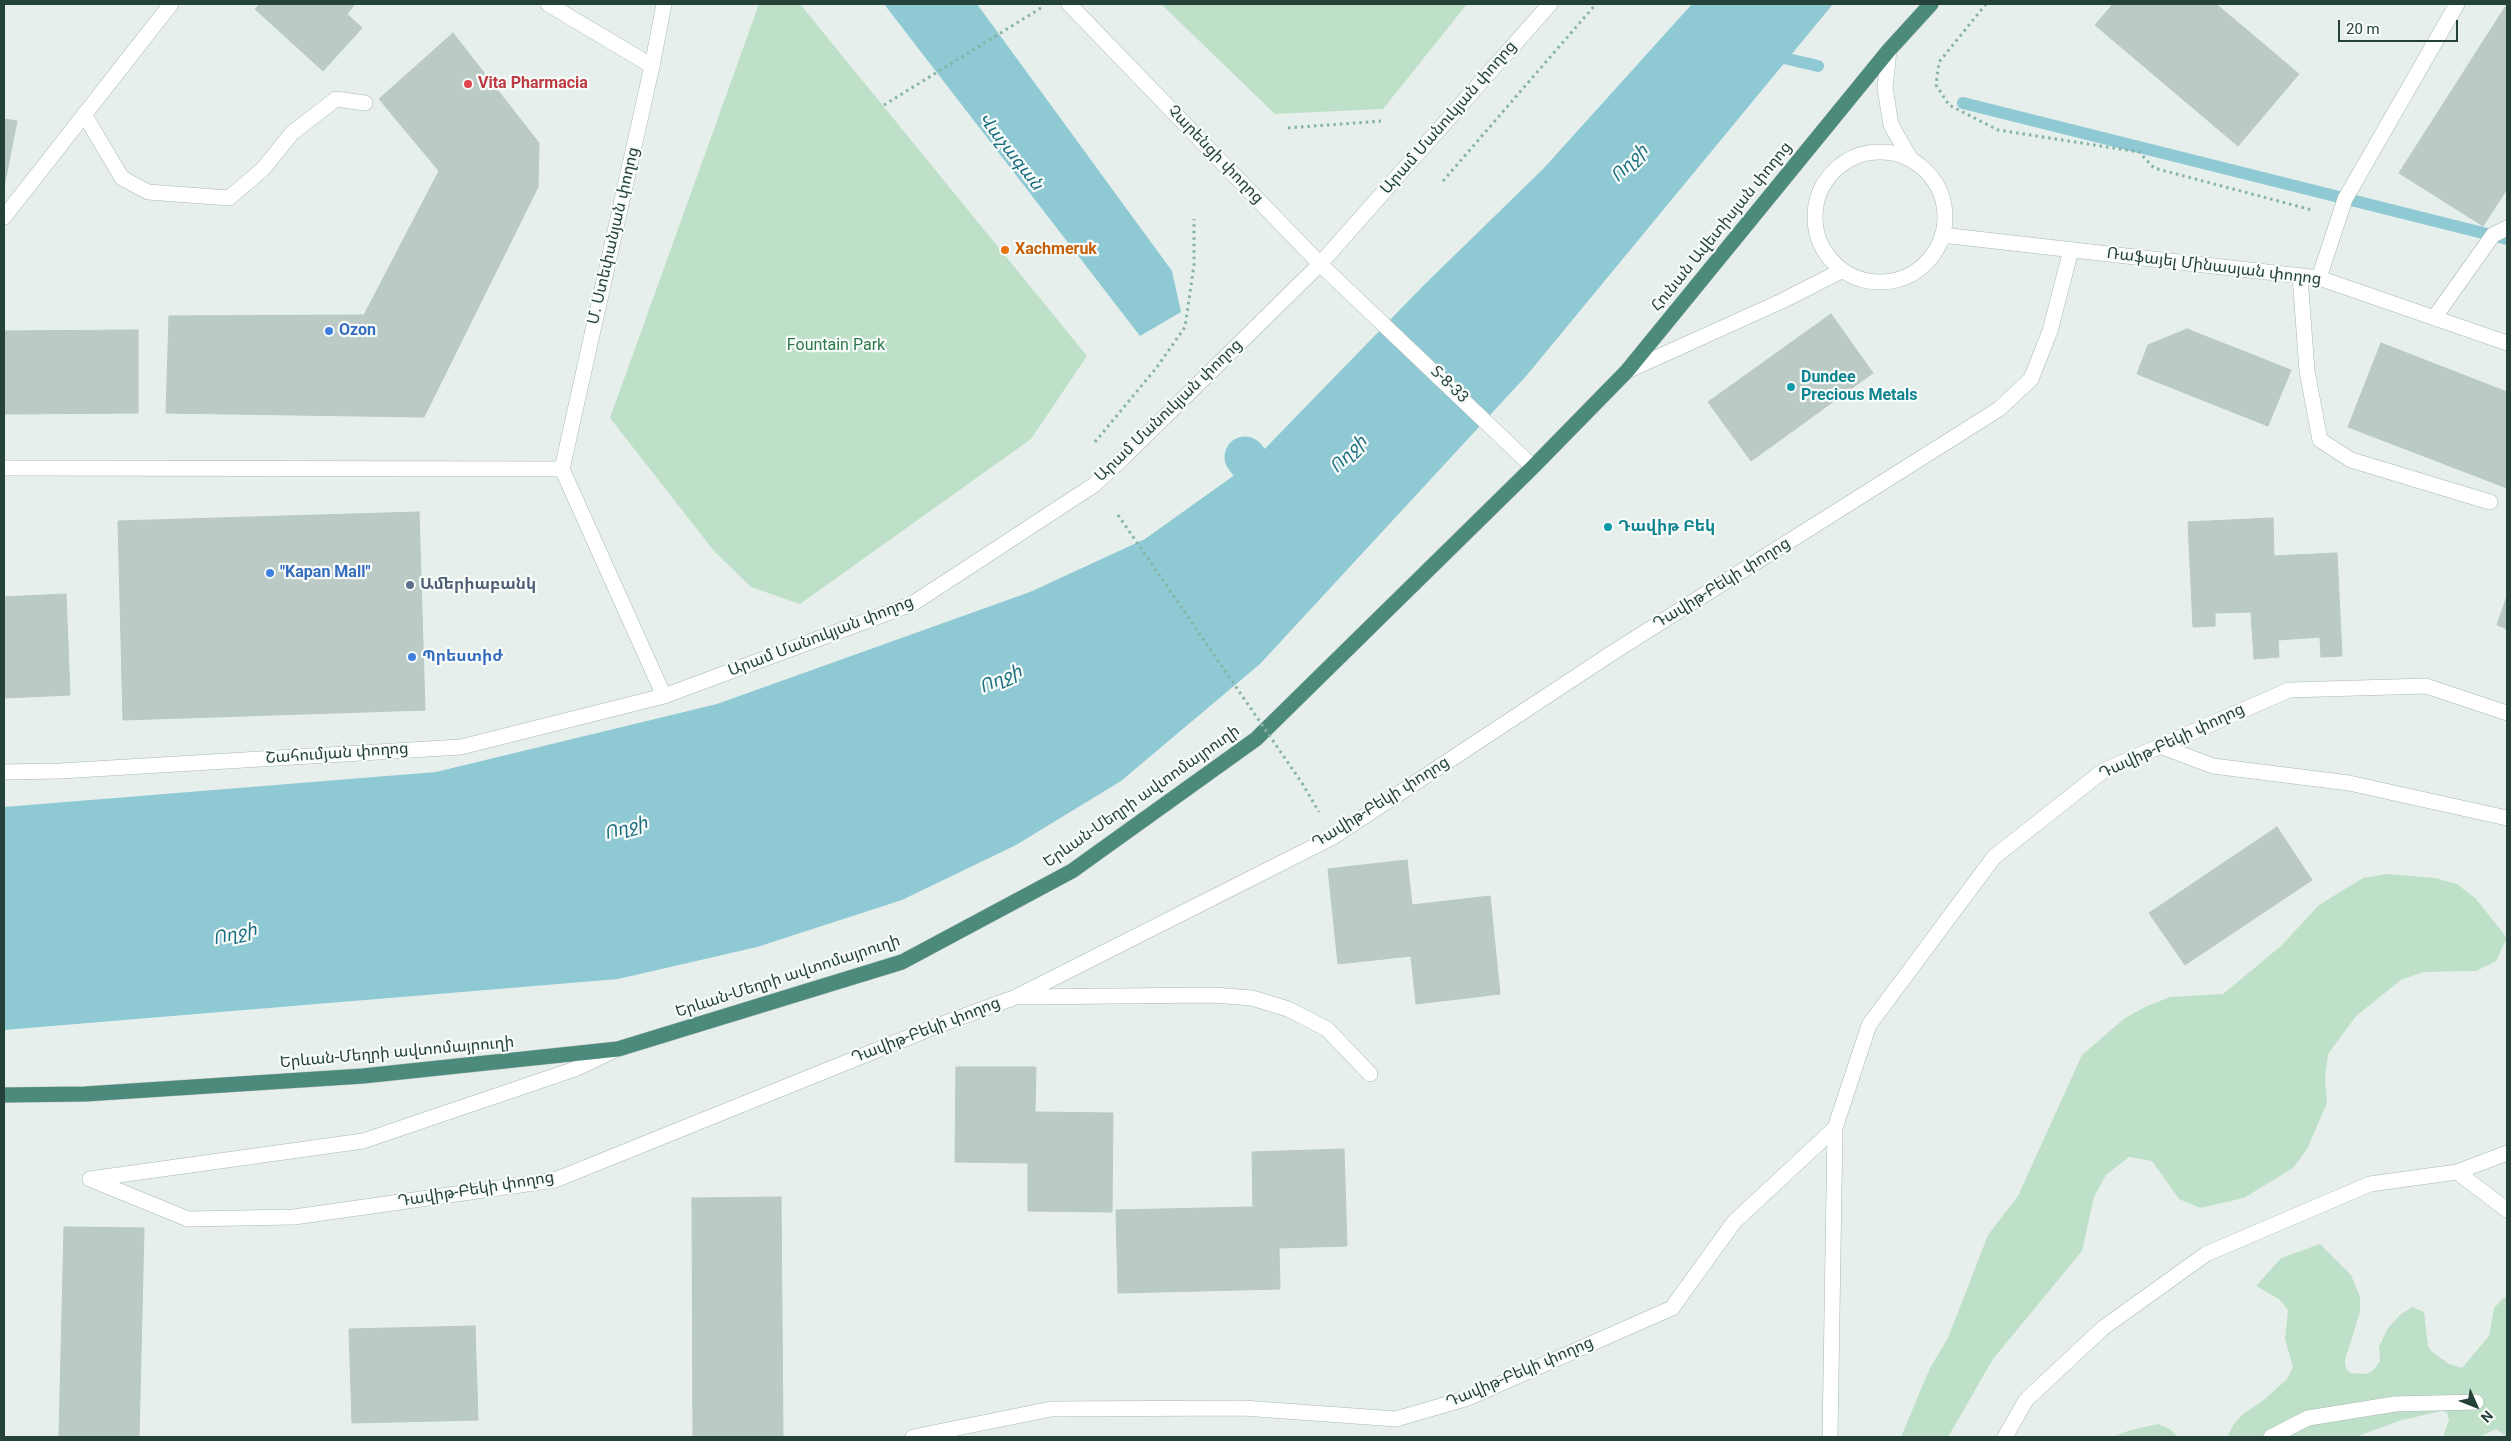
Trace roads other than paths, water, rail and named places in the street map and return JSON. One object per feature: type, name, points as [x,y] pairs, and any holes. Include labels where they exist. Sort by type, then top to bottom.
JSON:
[{"type":"highway","name":"Հունան Ավետիսյան փողոց","points":[[1533,467],[1627,371],[1890,50],[1931,4]]},
{"type":"highway","name":"Երևան-Մեղրի ավտոմայրուղի","points":[[4,1096],[85,1094],[363,1076],[618,1049],[902,962],[1072,871],[1256,739],[1533,467]]},
{"type":"street","points":[[4,217],[171,4]]},
{"type":"street","points":[[548,4],[652,66]]},
{"type":"street","name":"Մ. Ստեփանյան փողոց","points":[[562,469],[652,66],[664,4]]},
{"type":"street","name":"Չարենցի փողոց","points":[[1069,4],[1320,264],[1363,303]]},
{"type":"street","name":"Արամ Մանուկյան փողոց","points":[[664,696],[912,604],[1094,485],[1320,264],[1550,4]]},
{"type":"street","points":[[2319,278],[2345,199],[2457,4]]},
{"type":"street","points":[[1890,50],[1885,88],[1891,125],[1910,158]]},
{"type":"street","points":[[84,114],[122,178],[148,192],[229,198],[263,169],[292,133],[336,99],[365,103]]},
{"type":"street","points":[[1867,152],[1889,152],[1910,158],[1928,172],[1940,191],[1945,213],[1942,236],[1933,254],[1924,264],[1900,279],[1880,282],[1859,279],[1841,270],[1826,255],[1816,235],[1814,214],[1819,192],[1830,174],[1867,152]]},
{"type":"street","points":[[2434,318],[2493,236],[2507,228]]},
{"type":"street","name":"Ռաֆայել Մինասյան փողոց","points":[[1942,236],[2319,278],[2507,343]]},
{"type":"street","name":"Դավիթ-Բեկի փողոց","points":[[618,1049],[574,1069],[363,1141],[90,1179],[188,1219],[294,1217],[555,1180],[934,1027],[1016,997],[1333,836],[1612,653],[1999,409],[2031,379],[2050,331],[2072,250]]},
{"type":"street","points":[[1627,371],[1782,301],[1841,270]]},
{"type":"street","points":[[2300,276],[2306,371],[2320,440],[2351,460],[2490,502]]},
{"type":"street","name":"Տ-8-33","points":[[1363,303],[1533,467]]},
{"type":"street","points":[[4,468],[562,469],[664,696]]},
{"type":"street","name":"Դավիթ-Բեկի փողոց","points":[[1830,1437],[1835,1128],[1869,1025],[1994,857],[2103,772],[2288,690],[2426,686],[2507,713]]},
{"type":"street","name":"Շահումյան փողոց","points":[[4,772],[60,771],[462,747],[664,696]]},
{"type":"street","points":[[2160,746],[2213,766],[2349,783],[2507,818]]},
{"type":"street","points":[[1016,997],[1213,995],[1252,998],[1288,1009],[1327,1029],[1370,1074]]},
{"type":"street","name":"Դավիթ-Բեկի փողոց","points":[[913,1437],[1052,1409],[1243,1408],[1396,1419],[1468,1398],[1672,1308],[1734,1222],[1835,1128]]},
{"type":"street","points":[[2005,1437],[2026,1400],[2102,1328],[2206,1254],[2370,1184],[2457,1172],[2507,1153]]},
{"type":"street","points":[[2457,1172],[2507,1210]]},
{"type":"street","points":[[2271,1437],[2308,1418],[2395,1404],[2476,1402]]},
{"type":"water","name":"Վաչագան","points":[[884,4],[977,4],[1172,271],[1181,312],[1140,336]]},
{"type":"water","name":"Ողջի","points":[[1692,4],[1833,4],[1527,375],[1260,664],[1121,781],[1016,845],[902,900],[757,947],[618,979],[4,1030],[4,807],[436,772],[717,704],[1030,592],[1145,539],[1250,464],[1423,286],[1544,168]]},
{"type":"waterway","points":[[1771,55],[1818,66]]},
{"type":"waterway","points":[[1963,103],[2507,239]]},
{"type":"waterway","points":[[1245,457],[1285,508]]},
{"type":"place","name":"Vita Pharmacia","points":[[468,84]]},
{"type":"place","name":"Xachmeruk","points":[[1005,250]]},
{"type":"place","name":"Ozon","points":[[329,331]]},
{"type":"place","name":"Dundee Precious Metals","points":[[1791,387]]},
{"type":"place","name":"Դավիթ Բեկ","points":[[1608,527]]},
{"type":"place","name":"\"Kapan Mall\"","points":[[270,573]]},
{"type":"place","name":"Ամերիաբանկ","points":[[410,585]]},
{"type":"place","name":"Պրեստիժ","points":[[412,657]]},
{"type":"park label","name":"Fountain Park","points":[[836,346]]}]
